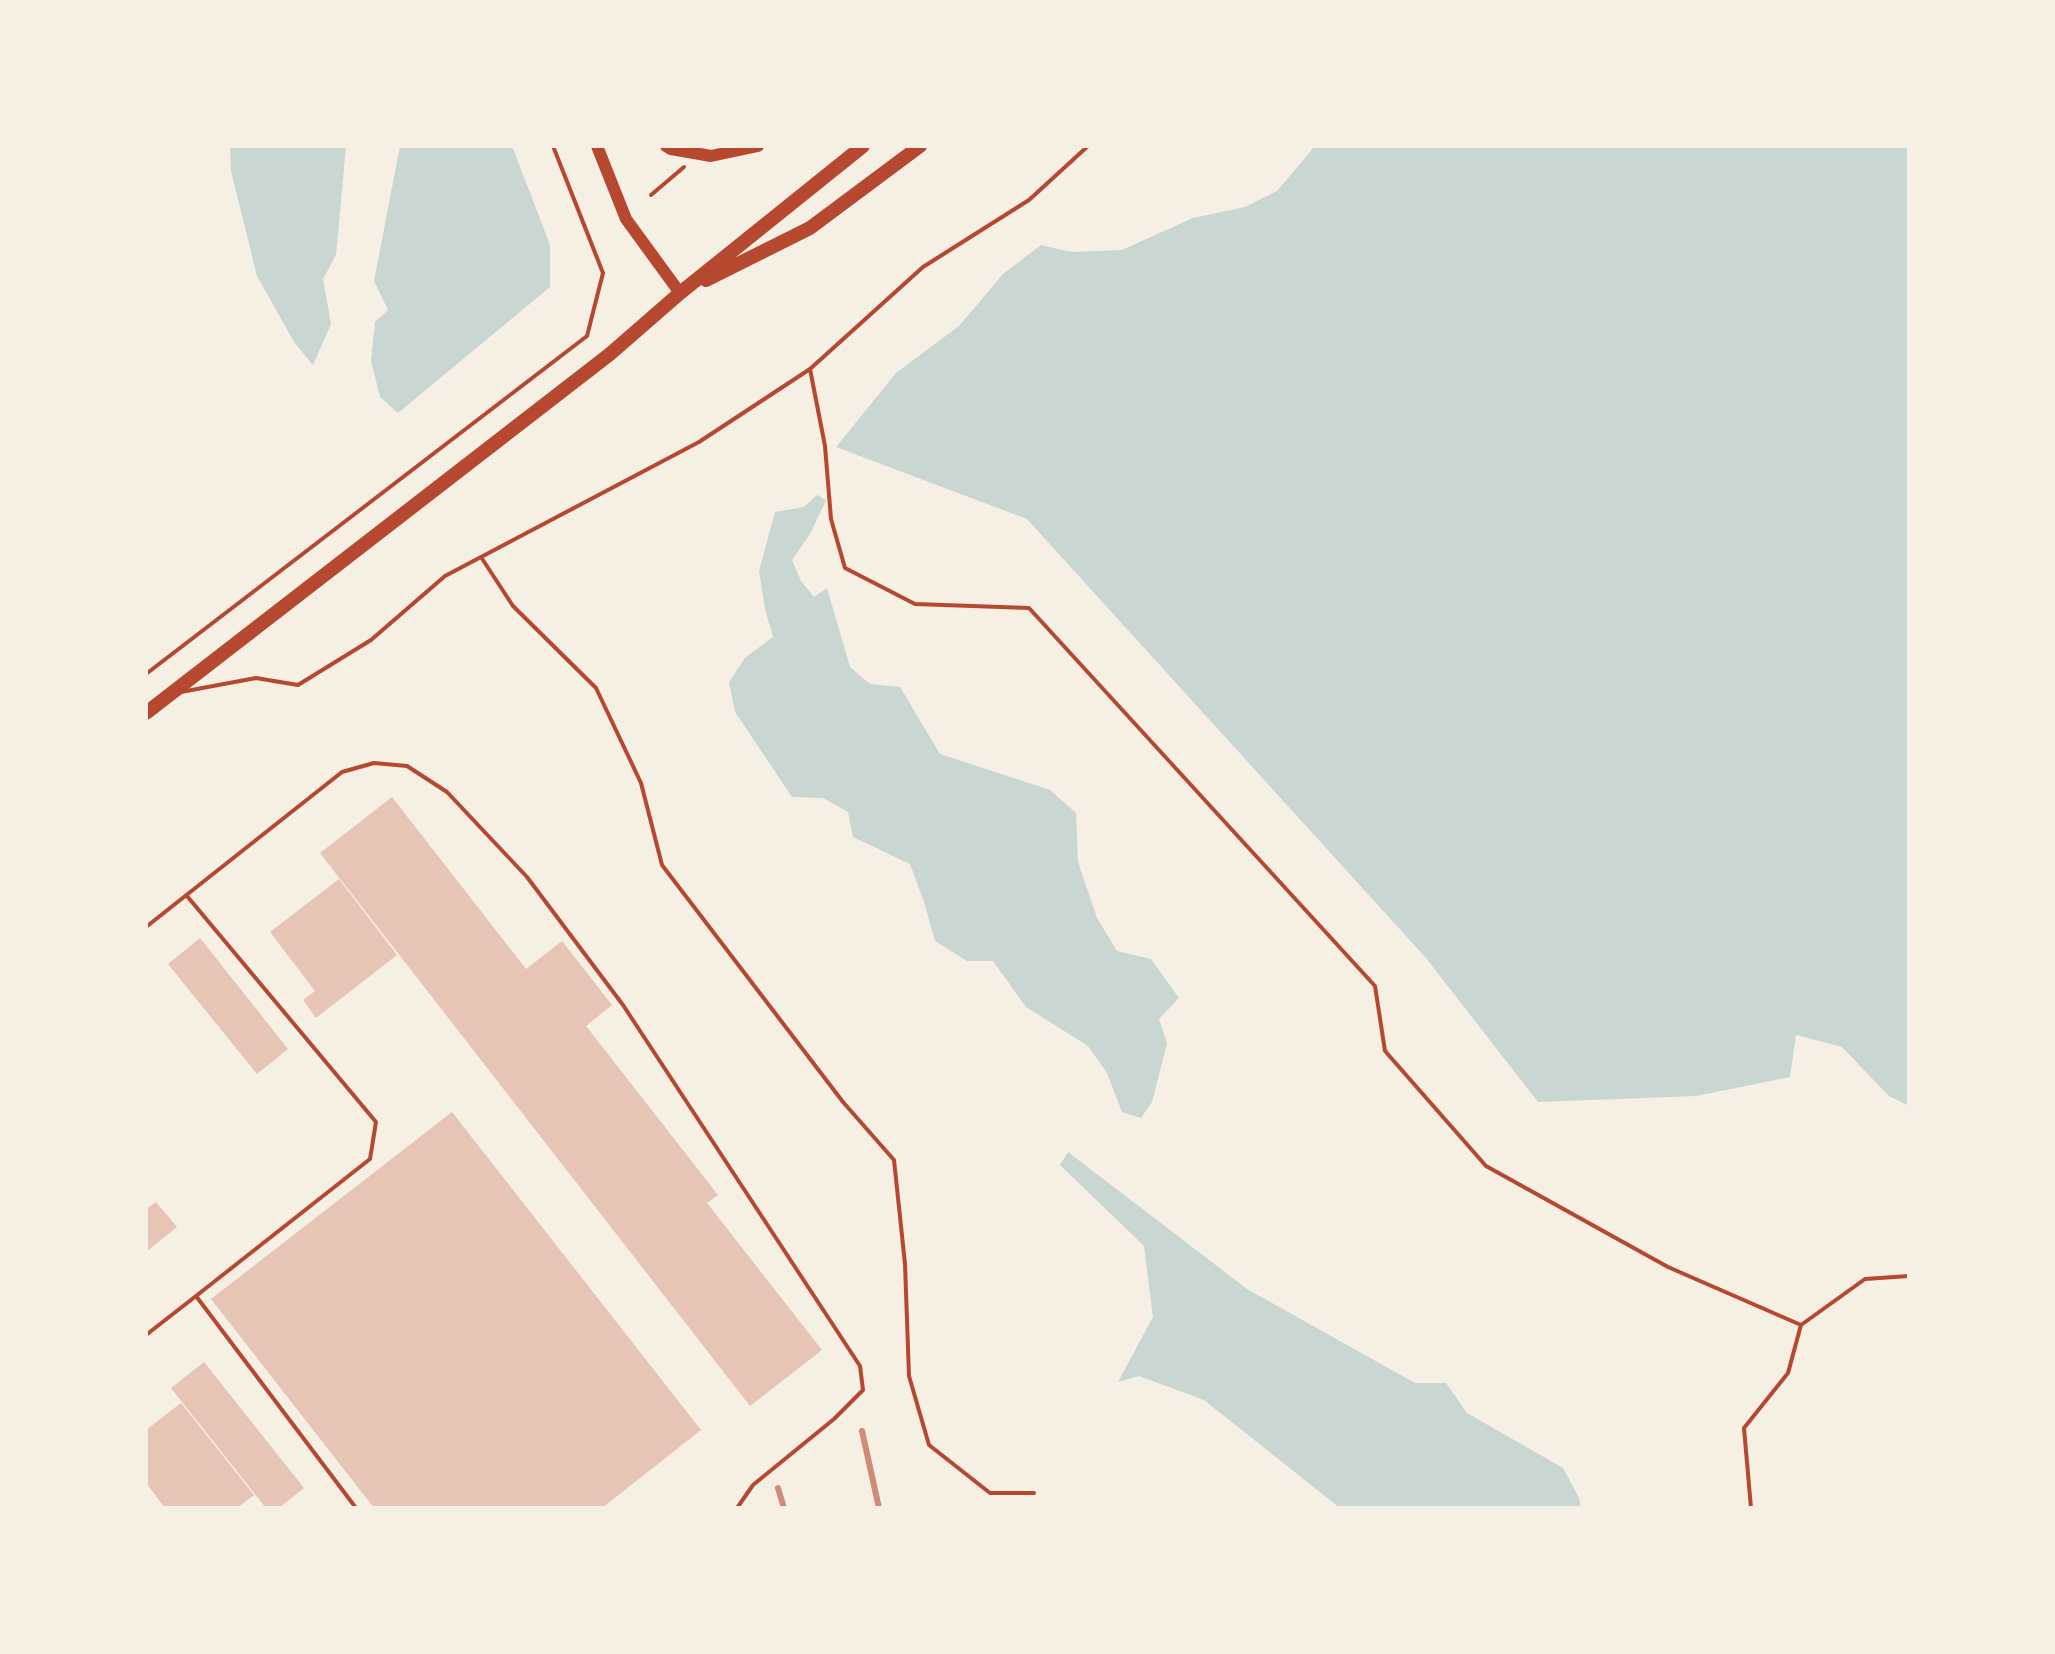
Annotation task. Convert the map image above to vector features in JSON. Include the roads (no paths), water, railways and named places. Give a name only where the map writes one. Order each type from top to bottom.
[{"type":"main road","points":[[597,146],[626,219],[680,293]]},
{"type":"main road","points":[[666,146],[711,156],[758,146]]},
{"type":"main road","points":[[146,713],[610,354],[680,293],[863,146]]},
{"type":"main road","points":[[680,293],[810,228],[920,146]]},
{"type":"lane","points":[[171,694],[256,678],[298,685],[371,640],[445,576],[699,442],[810,369],[923,267],[1029,200],[1088,146]]},
{"type":"lane","points":[[810,369],[825,446],[831,519],[845,568],[915,604],[1029,608],[1375,986],[1385,1051],[1486,1166],[1668,1267],[1801,1325]]},
{"type":"lane","points":[[481,557],[513,606],[596,688],[641,783],[662,865],[843,1102],[894,1160],[905,1264],[909,1376],[929,1445],[990,1493],[1034,1493]]},
{"type":"lane","points":[[146,927],[342,772],[374,763],[407,766],[447,792],[527,877],[623,1005],[860,1366],[863,1390],[834,1419],[753,1485],[737,1508]]},
{"type":"lane","points":[[146,1335],[370,1159],[376,1122],[187,895]]},
{"type":"lane","points":[[1751,1508],[1744,1428],[1788,1373],[1801,1325],[1865,1279],[1909,1276]]},
{"type":"lane","points":[[196,1296],[356,1508]]},
{"type":"railway","points":[[862,1431],[879,1508]]},
{"type":"railway","points":[[778,1488],[784,1508]]}]
